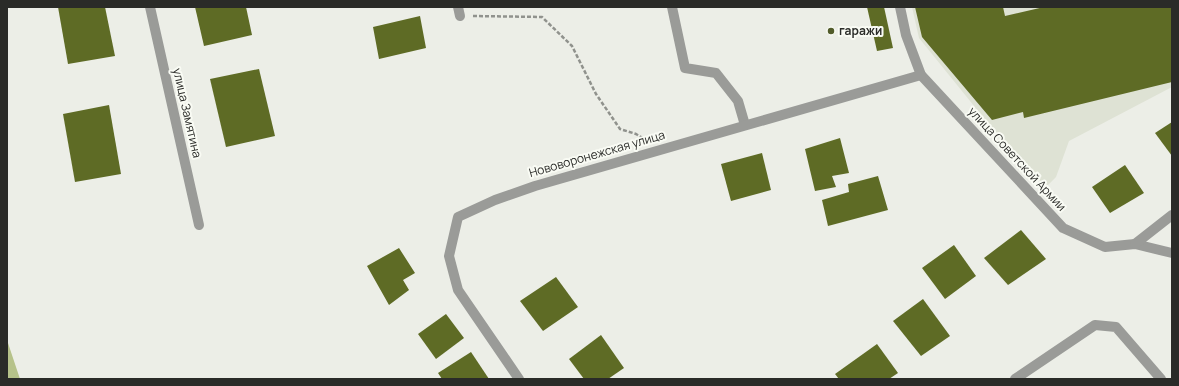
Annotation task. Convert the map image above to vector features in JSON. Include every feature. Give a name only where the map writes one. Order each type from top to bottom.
[{"type":"street","name":"улица Замятина","points":[[150,7],[199,225]]},
{"type":"street","points":[[672,7],[685,68],[716,73],[738,101],[745,125]]},
{"type":"street","name":"улица Советской Армии","points":[[900,7],[906,35],[921,74],[1063,228],[1105,248],[1135,244],[1172,253]]},
{"type":"street","name":"Нововоронежская улица","points":[[519,379],[458,290],[449,256],[458,217],[495,200],[535,186],[921,74]]},
{"type":"street","points":[[1135,244],[1172,215]]},
{"type":"street","points":[[1015,379],[1095,326],[1116,327],[1161,379]]},
{"type":"path","points":[[459,12],[542,17],[572,46],[596,94],[620,129],[636,134],[662,149]]},
{"type":"shaded area","points":[[912,7],[1172,7],[1172,87],[1069,141],[1056,177],[1046,187],[987,122],[919,38]]},
{"type":"green space","points":[[7,340],[20,379],[7,379]]},
{"type":"building","points":[[58,7],[105,7],[115,56],[68,64]]},
{"type":"building","points":[[195,7],[246,7],[252,35],[204,46]]},
{"type":"building","points":[[867,7],[884,7],[893,48],[877,51]]},
{"type":"building","points":[[915,7],[1003,7],[1005,16],[1044,7],[1172,7],[1172,82],[1024,118],[1023,112],[992,120],[922,37]]},
{"type":"building","points":[[420,16],[426,48],[379,59],[373,27]]},
{"type":"building","points":[[259,69],[275,136],[226,147],[210,79]]},
{"type":"building","points":[[109,105],[121,174],[75,182],[63,114]]},
{"type":"building","points":[[1172,122],[1172,156],[1155,133]]},
{"type":"building","points":[[840,138],[849,173],[832,176],[836,187],[815,191],[805,149]]},
{"type":"building","points":[[762,153],[771,190],[731,201],[721,164]]},
{"type":"building","points":[[1125,165],[1144,193],[1110,213],[1092,187]]},
{"type":"building","points":[[878,176],[888,210],[828,226],[822,200],[849,192],[848,184]]},
{"type":"building","points":[[1021,230],[1046,259],[1008,285],[984,258]]},
{"type":"building","points":[[954,245],[976,276],[945,299],[922,268]]},
{"type":"building","points":[[399,248],[415,273],[403,280],[409,290],[389,305],[367,266]]},
{"type":"building","points":[[556,277],[578,307],[543,331],[520,301]]},
{"type":"building","points":[[923,299],[950,336],[921,356],[893,321]]},
{"type":"building","points":[[446,314],[464,338],[436,359],[418,334]]},
{"type":"building","points":[[601,335],[624,368],[608,379],[584,379],[569,359]]},
{"type":"building","points":[[877,344],[898,373],[889,379],[839,379],[835,374]]},
{"type":"building","points":[[471,352],[489,379],[442,379],[438,373]]},
{"type":"place","name":"гаражи","points":[[831,31]]}]
